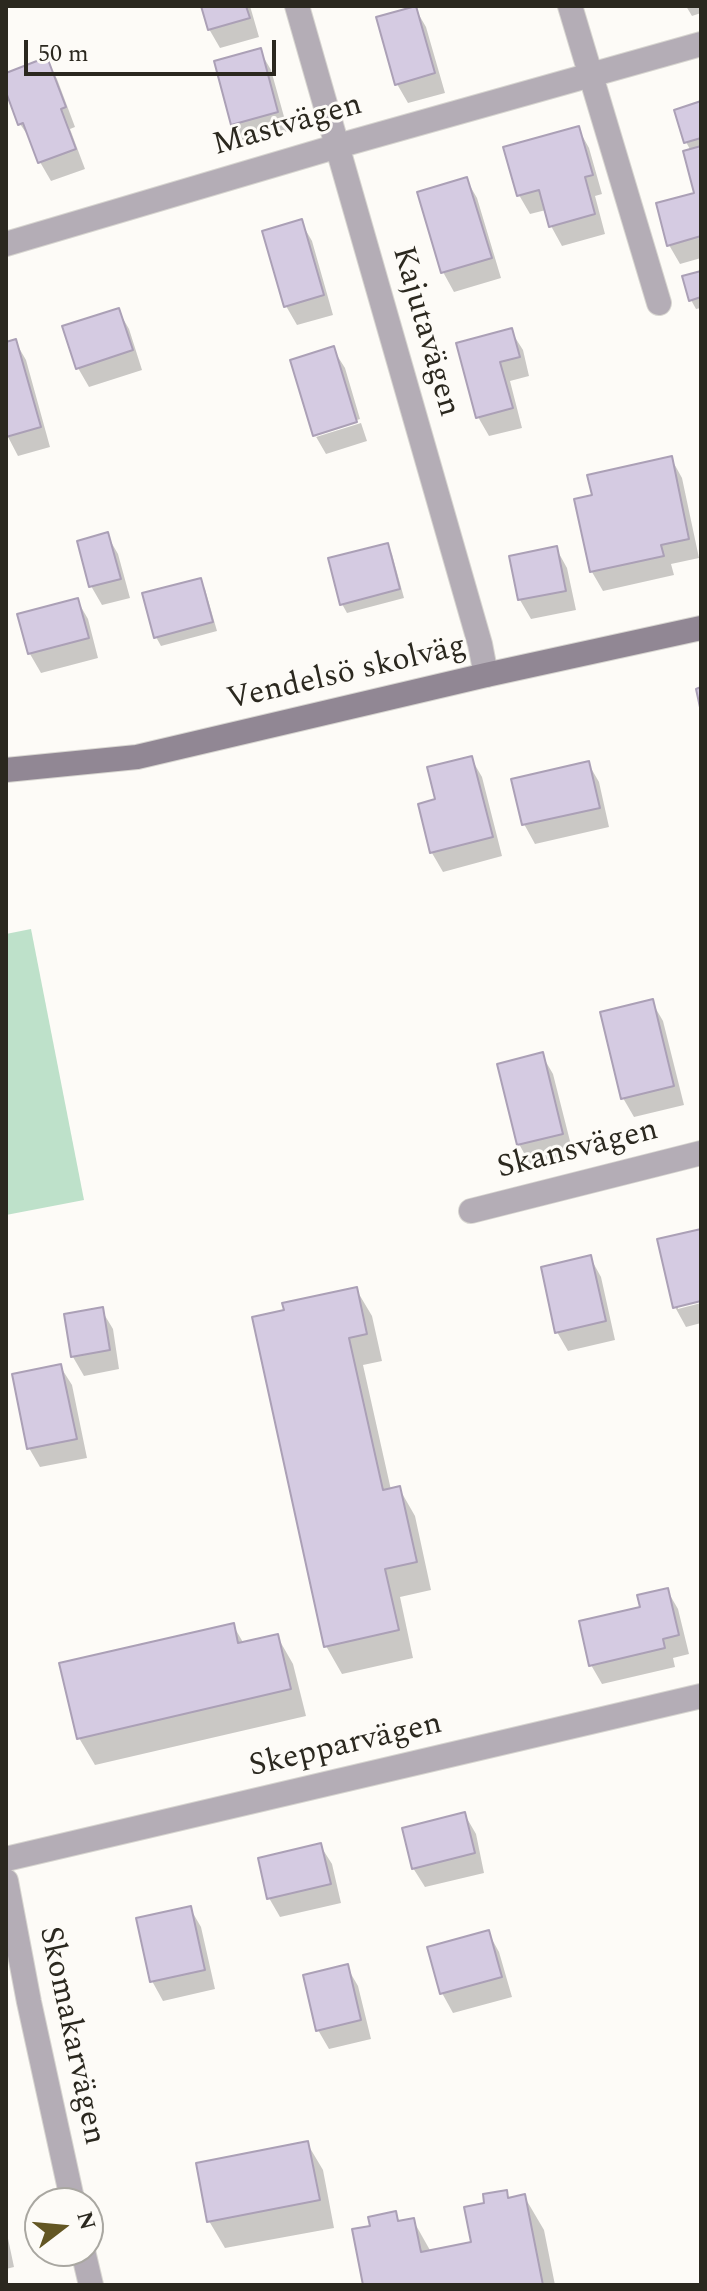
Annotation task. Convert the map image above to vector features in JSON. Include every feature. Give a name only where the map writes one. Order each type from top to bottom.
[{"type":"street","name":"Kajutavägen","points":[[297,6],[480,644],[486,675]]},
{"type":"street","points":[[570,6],[659,303]]},
{"type":"street","name":"Mastvägen","points":[[6,244],[701,44]]},
{"type":"street","name":"Vendelsö skolväg","points":[[6,770],[137,757],[701,628]]},
{"type":"street","name":"Skansvägen","points":[[471,1211],[701,1153]]},
{"type":"street","name":"Skepparvägen","points":[[6,1859],[701,1696]]},
{"type":"street","name":"Skomakarvägen","points":[[6,1881],[69,2187]]},
{"type":"green space","points":[[31,929],[84,1200],[6,1215],[6,934]]},
{"type":"building","points":[[201,6],[246,6],[250,18],[208,30]]},
{"type":"building","points":[[416,6],[435,73],[395,85],[376,17]]},
{"type":"building","points":[[261,48],[278,112],[231,125],[214,61]]},
{"type":"building","points":[[47,57],[66,107],[61,109],[76,149],[38,163],[23,123],[18,125],[6,92],[6,73]]},
{"type":"building","points":[[701,101],[701,138],[684,143],[674,110]]},
{"type":"building","points":[[579,126],[593,175],[585,177],[595,214],[549,227],[539,190],[517,196],[503,147]]},
{"type":"building","points":[[701,146],[701,236],[667,246],[656,203],[694,193],[683,151]]},
{"type":"building","points":[[467,177],[492,258],[441,273],[417,192]]},
{"type":"building","points":[[302,219],[324,295],[284,307],[262,231]]},
{"type":"building","points":[[701,271],[701,297],[689,301],[682,276]]},
{"type":"building","points":[[119,308],[133,350],[76,369],[62,326]]},
{"type":"building","points":[[512,328],[520,357],[500,362],[513,408],[476,418],[456,343]]},
{"type":"building","points":[[16,339],[41,427],[6,437],[6,342]]},
{"type":"building","points":[[334,346],[357,422],[313,436],[290,360]]},
{"type":"building","points":[[672,456],[689,539],[661,545],[664,556],[590,572],[574,499],[592,495],[587,475]]},
{"type":"building","points":[[108,532],[121,579],[89,587],[77,541]]},
{"type":"building","points":[[388,543],[400,589],[340,605],[328,558]]},
{"type":"building","points":[[557,546],[566,591],[518,600],[509,556]]},
{"type":"building","points":[[201,578],[213,622],[154,638],[142,593]]},
{"type":"building","points":[[78,598],[89,638],[28,654],[17,614]]},
{"type":"building","points":[[701,687],[701,712],[696,689]]},
{"type":"building","points":[[472,756],[493,837],[430,853],[418,804],[435,799],[427,767]]},
{"type":"building","points":[[589,761],[600,808],[522,825],[511,779]]},
{"type":"building","points":[[653,999],[674,1086],[621,1099],[600,1012]]},
{"type":"building","points":[[543,1052],[563,1134],[517,1145],[497,1064]]},
{"type":"building","points":[[701,1229],[701,1301],[673,1308],[657,1239]]},
{"type":"building","points":[[591,1255],[606,1321],[555,1333],[541,1267]]},
{"type":"building","points":[[357,1287],[367,1334],[349,1338],[383,1490],[400,1486],[417,1562],[385,1569],[399,1630],[324,1647],[252,1317],[284,1310],[282,1303]]},
{"type":"building","points":[[103,1307],[110,1350],[71,1357],[64,1314]]},
{"type":"building","points":[[61,1364],[77,1439],[27,1449],[12,1374]]},
{"type":"building","points":[[668,1588],[679,1635],[663,1639],[665,1648],[589,1666],[579,1621],[640,1607],[637,1595]]},
{"type":"building","points":[[234,1623],[238,1643],[278,1634],[291,1689],[77,1739],[59,1663]]},
{"type":"building","points":[[465,1812],[475,1853],[412,1869],[402,1828]]},
{"type":"building","points":[[321,1843],[331,1884],[267,1899],[258,1858]]},
{"type":"building","points":[[191,1906],[205,1970],[150,1982],[136,1918]]},
{"type":"building","points":[[489,1930],[502,1977],[440,1994],[427,1947]]},
{"type":"building","points":[[348,1964],[361,2020],[316,2031],[303,1975]]},
{"type":"building","points":[[308,2141],[320,2200],[207,2222],[196,2163]]},
{"type":"building","points":[[507,2190],[508,2198],[525,2194],[543,2285],[363,2285],[352,2229],[370,2226],[368,2217],[396,2211],[398,2221],[414,2218],[421,2252],[471,2242],[464,2207],[484,2203],[483,2194]]}]
